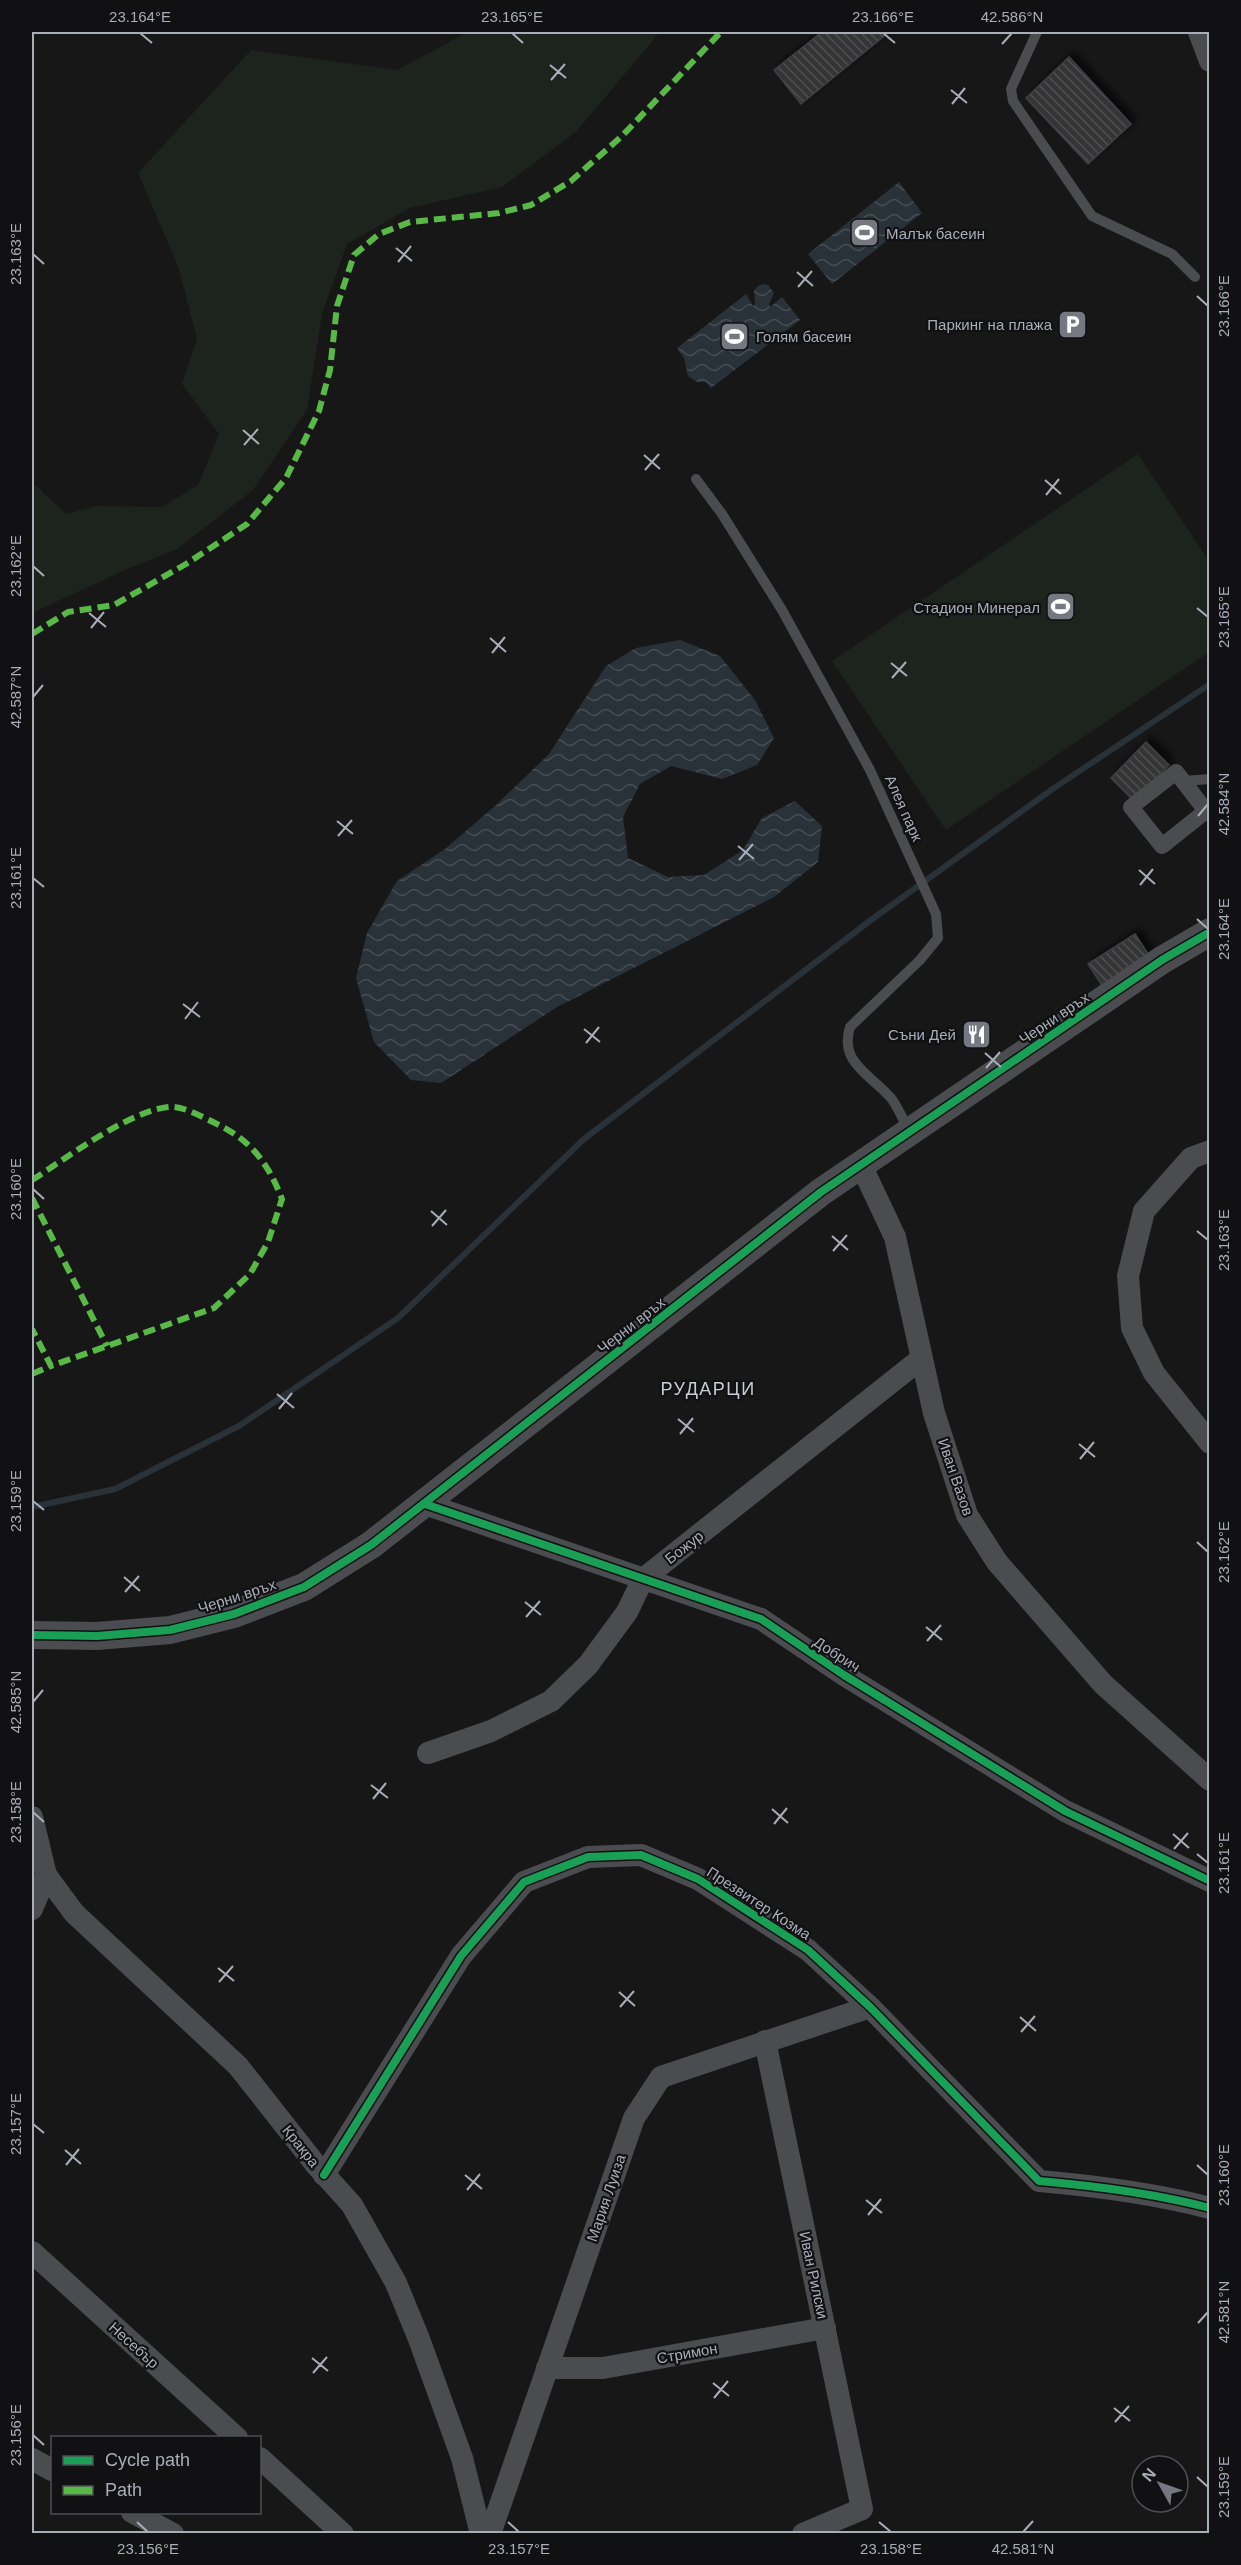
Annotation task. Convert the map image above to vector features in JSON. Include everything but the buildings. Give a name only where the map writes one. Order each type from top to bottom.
[{"type":"street","points":[[1199,32],[1209,60]]},
{"type":"street","points":[[1176,772],[1183,781],[1206,812],[1162,846],[1131,807],[1176,772]]},
{"type":"street","name":"Черни връх","points":[[32,1635],[97,1636],[170,1630],[234,1614],[304,1587],[371,1545],[425,1504],[811,1200],[1162,960],[1209,932]]},
{"type":"street","points":[[1209,1151],[1191,1158],[1144,1210],[1128,1275],[1132,1328],[1154,1373],[1209,1443]]},
{"type":"street","name":"Иван Вазов","points":[[861,1165],[895,1238],[934,1413],[967,1515],[997,1562],[1103,1684],[1209,1780]]},
{"type":"street","name":"Божур","points":[[428,1753],[491,1731],[551,1701],[588,1665],[627,1612],[643,1579],[922,1358]]},
{"type":"street","name":"Добрич","points":[[425,1504],[761,1619],[844,1676],[1065,1811],[1209,1881]]},
{"type":"street","name":"Кракра","points":[[32,1817],[39,1878],[238,2066],[324,2175],[352,2205],[396,2283],[462,2458],[481,2534]]},
{"type":"street","name":"Презвитер Козма","points":[[324,2175],[461,1956],[524,1882],[588,1857],[641,1855],[698,1879],[808,1950],[870,2007],[1039,2181],[1157,2195],[1209,2208]]},
{"type":"street","points":[[32,1909],[39,1878]]},
{"type":"street","name":"Мария Луиза","points":[[490,2534],[634,2118],[661,2078],[870,2007]]},
{"type":"street","name":"Иван Рилски","points":[[765,2041],[862,2509],[803,2534]]},
{"type":"street","name":"Несебър","points":[[32,2252],[235,2436]]},
{"type":"street","name":"Стримон","points":[[547,2368],[603,2368],[825,2328]]},
{"type":"street","points":[[32,2459],[51,2469]]},
{"type":"street","points":[[261,2459],[343,2534]]},
{"type":"street","points":[[136,2514],[173,2534]]},
{"type":"lane","points":[[1037,32],[1011,89],[1013,101],[1092,216],[1172,254],[1195,277]]},
{"type":"lane","name":"Алея парк","points":[[696,479],[723,514],[782,610],[870,770],[936,914],[938,938],[920,960],[850,1027],[846,1040],[851,1060],[892,1099],[910,1132]]},
{"type":"lane","points":[[1183,781],[1209,779]]},
{"type":"shaded area","points":[[468,32],[660,32],[576,132],[502,187],[410,208],[347,244],[322,314],[307,410],[253,490],[177,549],[127,569],[32,613],[32,482],[66,514],[96,506],[162,507],[198,485],[219,434],[182,384],[197,339],[179,269],[138,173],[251,50],[397,70]]},
{"type":"shaded area","name":"Стадион Минерал","points":[[1138,454],[1209,561],[1209,652],[946,830],[832,661]]},
{"type":"water","name":"Малък басеин","points":[[899,182],[922,213],[832,284],[808,254]]},
{"type":"water","name":"Голям басеин","points":[[768,285],[774,293],[770,307],[782,297],[800,320],[711,388],[706,382],[697,382],[688,376],[684,358],[677,348],[746,294],[753,306],[755,304],[754,291],[758,286]]},
{"type":"water","points":[[680,640],[720,656],[755,700],[774,738],[757,765],[722,779],[671,766],[640,784],[623,817],[628,858],[668,877],[704,875],[743,850],[762,818],[795,801],[822,826],[818,862],[774,897],[557,1007],[441,1083],[411,1080],[374,1042],[356,978],[367,933],[397,881],[445,849],[496,805],[549,754],[606,666],[636,648]]},
{"type":"waterway","points":[[32,1507],[115,1489],[239,1426],[398,1318],[584,1139],[871,920],[1054,788],[1210,684]]},
{"type":"marked path","points":[[32,634],[68,612],[114,605],[186,564],[247,524],[286,478],[319,411],[330,370],[337,306],[354,255],[379,234],[410,222],[499,213],[531,205],[571,181],[622,136],[721,32]]},
{"type":"marked path","points":[[32,1180],[116,1126],[152,1111],[174,1107],[192,1112],[239,1137],[257,1154],[271,1174],[282,1199],[268,1242],[250,1274],[214,1308],[51,1366],[32,1329]]},
{"type":"marked path","points":[[32,1198],[107,1346]]},
{"type":"marked path","points":[[32,1374],[51,1366]]},
{"type":"cycle path","points":[[32,1635],[97,1636],[170,1630],[234,1614],[304,1587],[371,1545],[821,1192],[1162,960],[1210,932]]},
{"type":"cycle path","points":[[425,1504],[761,1619],[844,1675],[1065,1811],[1210,1881]]},
{"type":"cycle path","points":[[324,2175],[461,1956],[524,1882],[588,1857],[641,1855],[698,1879],[808,1950],[870,2007],[1039,2181],[1125,2191],[1210,2208]]},
{"type":"place","name":"Малък басеин","points":[[865,233]]},
{"type":"place","name":"Паркинг на плажа","points":[[1073,324]]},
{"type":"place","name":"Голям басеин","points":[[735,336]]},
{"type":"place","name":"Стадион Минерал","points":[[1061,607]]},
{"type":"place","name":"Съни Дей","points":[[977,1034]]},
{"type":"district","name":"РУДАРЦИ","points":[[708,1389]]}]
